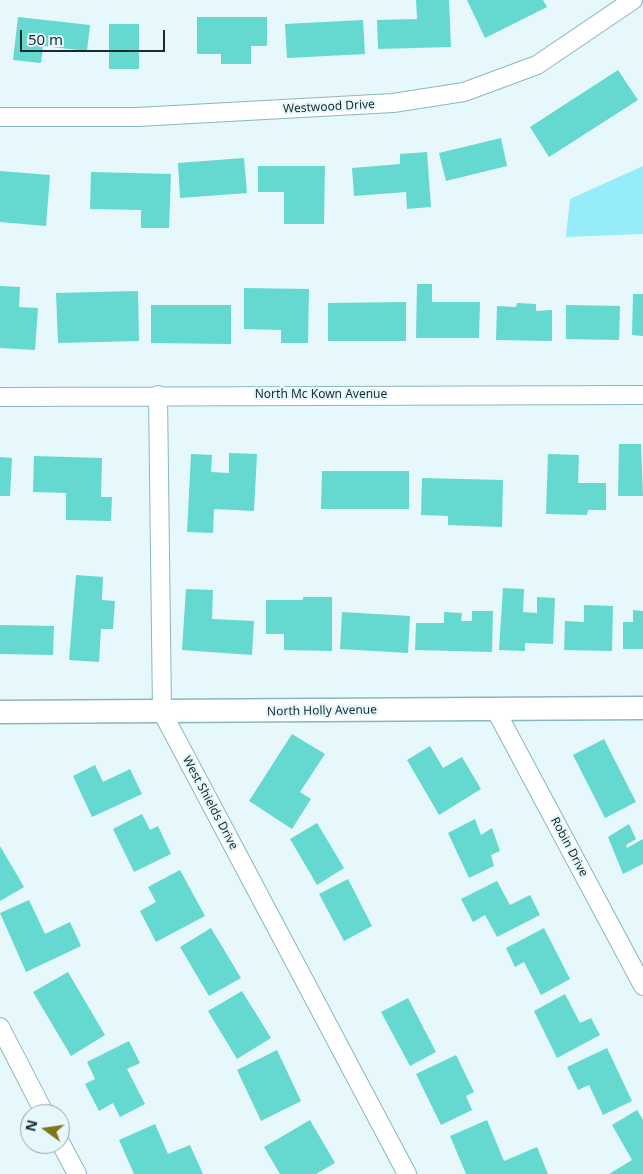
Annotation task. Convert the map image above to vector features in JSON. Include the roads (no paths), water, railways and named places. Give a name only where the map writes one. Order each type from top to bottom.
[{"type":"street","name":"Westwood Drive","points":[[0,117],[146,117],[392,103],[464,92],[537,65],[633,0]]},
{"type":"street","name":"North Mc Kown Avenue","points":[[0,397],[158,395],[643,395]]},
{"type":"street","name":"West Shields Drive","points":[[158,395],[162,712],[407,1174]]},
{"type":"street","name":"North Holly Avenue","points":[[0,712],[643,708]]},
{"type":"street","name":"Robin Drive","points":[[495,709],[643,986]]},
{"type":"street","points":[[0,1027],[40,1104]]},
{"type":"street","points":[[66,1154],[76,1174]]}]
